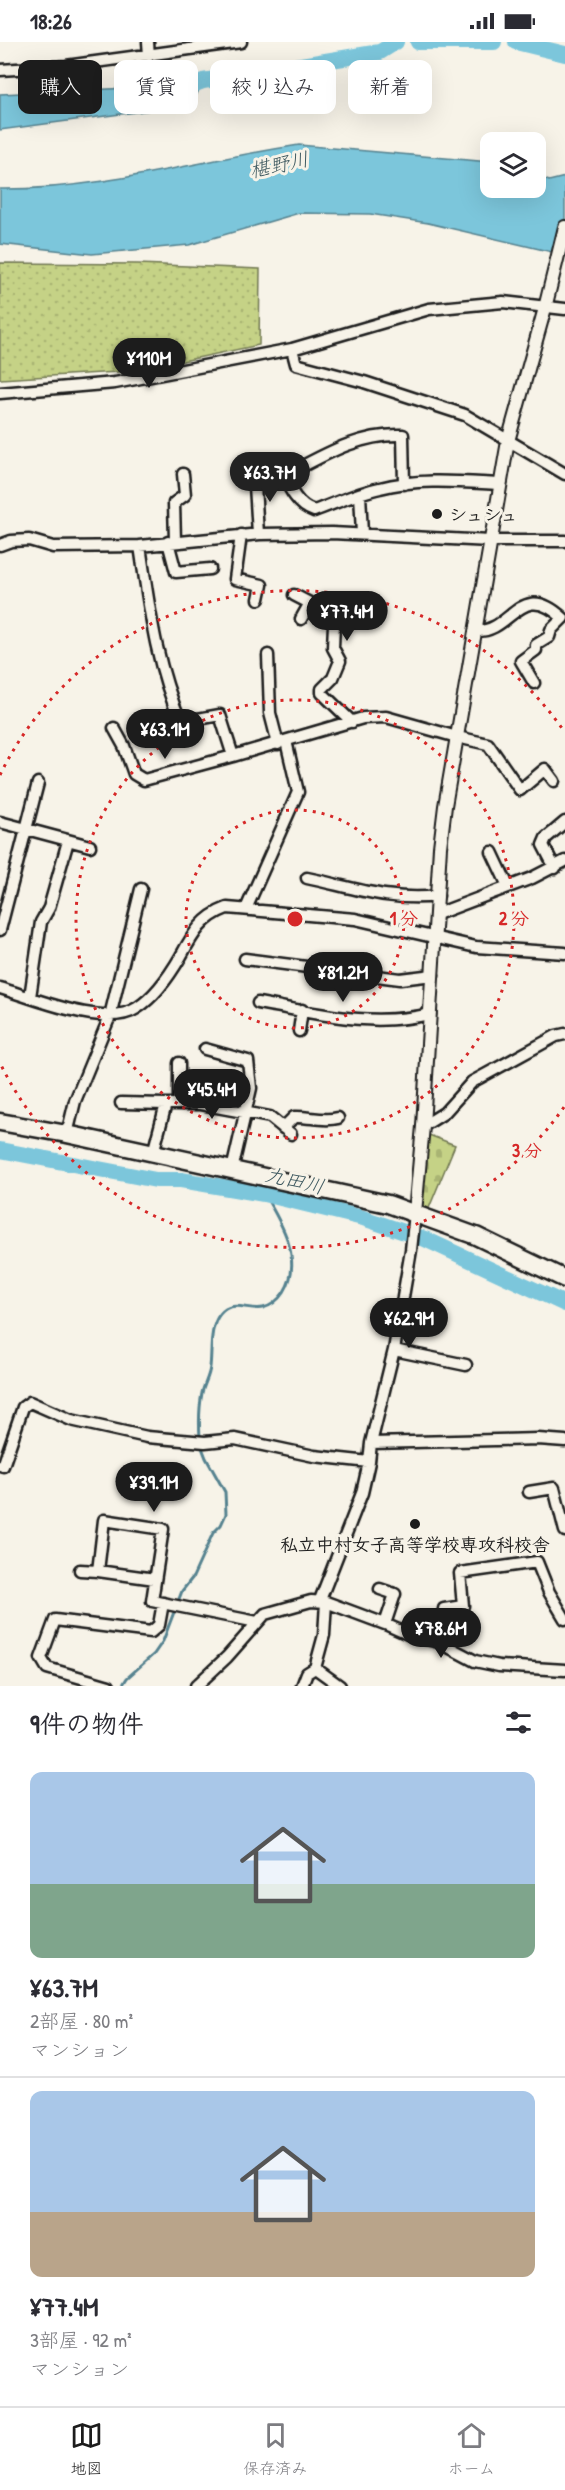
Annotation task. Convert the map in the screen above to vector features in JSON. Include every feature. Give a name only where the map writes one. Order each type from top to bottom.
[{"type":"main road","points":[[0,1122],[321,1188],[415,1219],[476,1236],[565,1279]]},
{"type":"street","points":[[148,42],[149,56]]},
{"type":"street","points":[[0,70],[66,66],[241,42]]},
{"type":"street","points":[[302,1686],[307,1673],[315,1668],[324,1635],[323,1601],[362,1493],[371,1443],[394,1350],[415,1219],[436,939],[441,837],[508,441],[565,227]]},
{"type":"street","points":[[0,393],[115,382],[292,349],[429,309],[503,302],[546,304],[565,309]]},
{"type":"street","points":[[292,349],[296,364],[364,382],[465,415],[565,474]]},
{"type":"street","points":[[404,484],[403,435],[391,434],[352,442],[284,476],[291,492],[306,508],[314,511],[360,494],[404,484],[445,482],[500,484]]},
{"type":"street","points":[[258,534],[254,469],[266,462]]},
{"type":"street","points":[[183,474],[185,495],[174,504],[172,541],[177,576],[210,569]]},
{"type":"street","points":[[360,494],[362,534]]},
{"type":"street","points":[[0,545],[29,540],[53,547],[140,546],[258,534],[362,534],[490,541],[565,541]]},
{"type":"street","points":[[241,536],[234,582],[262,585],[259,599]]},
{"type":"street","points":[[140,546],[159,662],[169,695],[181,722],[220,715],[233,756]]},
{"type":"street","points":[[294,595],[329,613],[333,618],[333,648],[340,661],[333,678],[322,689],[322,693],[352,722]]},
{"type":"street","points":[[301,620],[310,603]]},
{"type":"street","points":[[476,631],[485,631],[495,627],[513,611],[534,604],[542,603],[564,617],[550,630],[549,637],[536,645],[536,650],[517,664],[534,683]]},
{"type":"street","points":[[246,909],[298,792],[270,713],[268,655]]},
{"type":"street","points":[[114,728],[124,746],[134,774],[144,780],[375,716],[488,744],[520,790],[542,766],[554,781]]},
{"type":"street","points":[[0,930],[38,783]]},
{"type":"street","points":[[0,822],[90,846]]},
{"type":"street","points":[[555,868],[543,845],[546,838],[565,822]]},
{"type":"street","points":[[30,997],[41,922],[49,908],[68,841]]},
{"type":"street","points":[[492,852],[508,886]]},
{"type":"street","points":[[437,914],[555,868],[565,861]]},
{"type":"street","points":[[307,878],[380,894],[420,898],[438,896]]},
{"type":"street","points":[[67,1134],[75,1101],[110,1016],[141,889]]},
{"type":"street","points":[[0,988],[87,1013],[110,1016],[136,1009],[157,990],[176,965],[191,936],[213,913],[227,908],[354,920],[486,948],[565,954]]},
{"type":"street","points":[[245,959],[400,979],[433,975]]},
{"type":"street","points":[[258,1003],[378,1022],[410,1019],[430,1014]]},
{"type":"street","points":[[299,1031],[302,1010]]},
{"type":"street","points":[[423,1126],[444,1113],[472,1082],[556,1036],[564,1036]]},
{"type":"street","points":[[205,1048],[248,1061],[251,1088],[232,1170]]},
{"type":"street","points":[[179,1102],[180,1063]]},
{"type":"street","points":[[121,1103],[179,1102],[219,1106],[246,1114],[270,1117],[287,1131],[294,1117],[309,1116],[326,1121],[338,1118]]},
{"type":"street","points":[[153,1153],[166,1104]]},
{"type":"street","points":[[394,1350],[466,1365]]},
{"type":"street","points":[[0,1465],[3,1466],[23,1407],[30,1402],[71,1420],[147,1437],[205,1442],[235,1439],[314,1456],[369,1462]]},
{"type":"street","points":[[371,1443],[538,1439],[565,1441]]},
{"type":"street","points":[[529,1492],[554,1488],[565,1531]]},
{"type":"street","points":[[98,1570],[104,1520],[164,1529],[152,1601],[256,1622]]},
{"type":"street","points":[[439,1642],[444,1609],[464,1606],[460,1573],[537,1562],[549,1592],[565,1619]]},
{"type":"street","points":[[80,1569],[155,1579]]},
{"type":"street","points":[[380,1589],[395,1594],[386,1623]]},
{"type":"street","points":[[196,1686],[227,1657],[265,1614],[294,1604],[323,1601],[386,1623],[412,1636],[439,1642],[475,1661],[499,1666],[565,1670]]},
{"type":"street","points":[[110,1686],[47,1668],[41,1658],[55,1620],[152,1632],[159,1625],[163,1603]]},
{"type":"street","points":[[315,1668],[340,1686]]},
{"type":"green space","points":[[0,263],[138,264],[260,269],[259,345],[135,371],[0,379]]},
{"type":"green space","points":[[429,1135],[455,1145],[429,1208],[418,1205]]},
{"type":"water","points":[[198,80],[203,81],[198,92]]},
{"type":"water","points":[[102,89],[114,89],[114,114],[121,114],[0,130],[0,94],[18,93],[18,114],[102,114]]},
{"type":"water","name":"椹野川","points":[[299,145],[480,161],[480,198],[546,198],[546,180],[565,177],[565,255],[428,223],[370,214],[299,213],[189,245],[92,254],[0,244],[0,189],[75,185]]},
{"type":"waterway","points":[[198,83],[380,52],[396,42]]},
{"type":"waterway","points":[[418,42],[494,42]]},
{"type":"waterway","points":[[516,42],[565,54]]},
{"type":"waterway","name":"九田川","points":[[0,1150],[156,1180],[181,1180],[264,1194],[363,1218],[425,1239],[565,1304]]},
{"type":"waterway","points":[[200,1438],[201,1399],[209,1371],[216,1319],[230,1307],[257,1309],[269,1306],[282,1295],[290,1280],[292,1267],[288,1242],[264,1194]]},
{"type":"waterway","points":[[122,1686],[127,1678],[154,1654],[163,1641],[182,1591],[193,1577],[213,1533],[221,1525],[226,1514],[225,1492],[201,1445]]},
{"type":"place","name":"シュシュ","points":[[437,514]]},
{"type":"place","name":"私立中村女子高等学校専攻科校舎","points":[[415,1524]]}]
